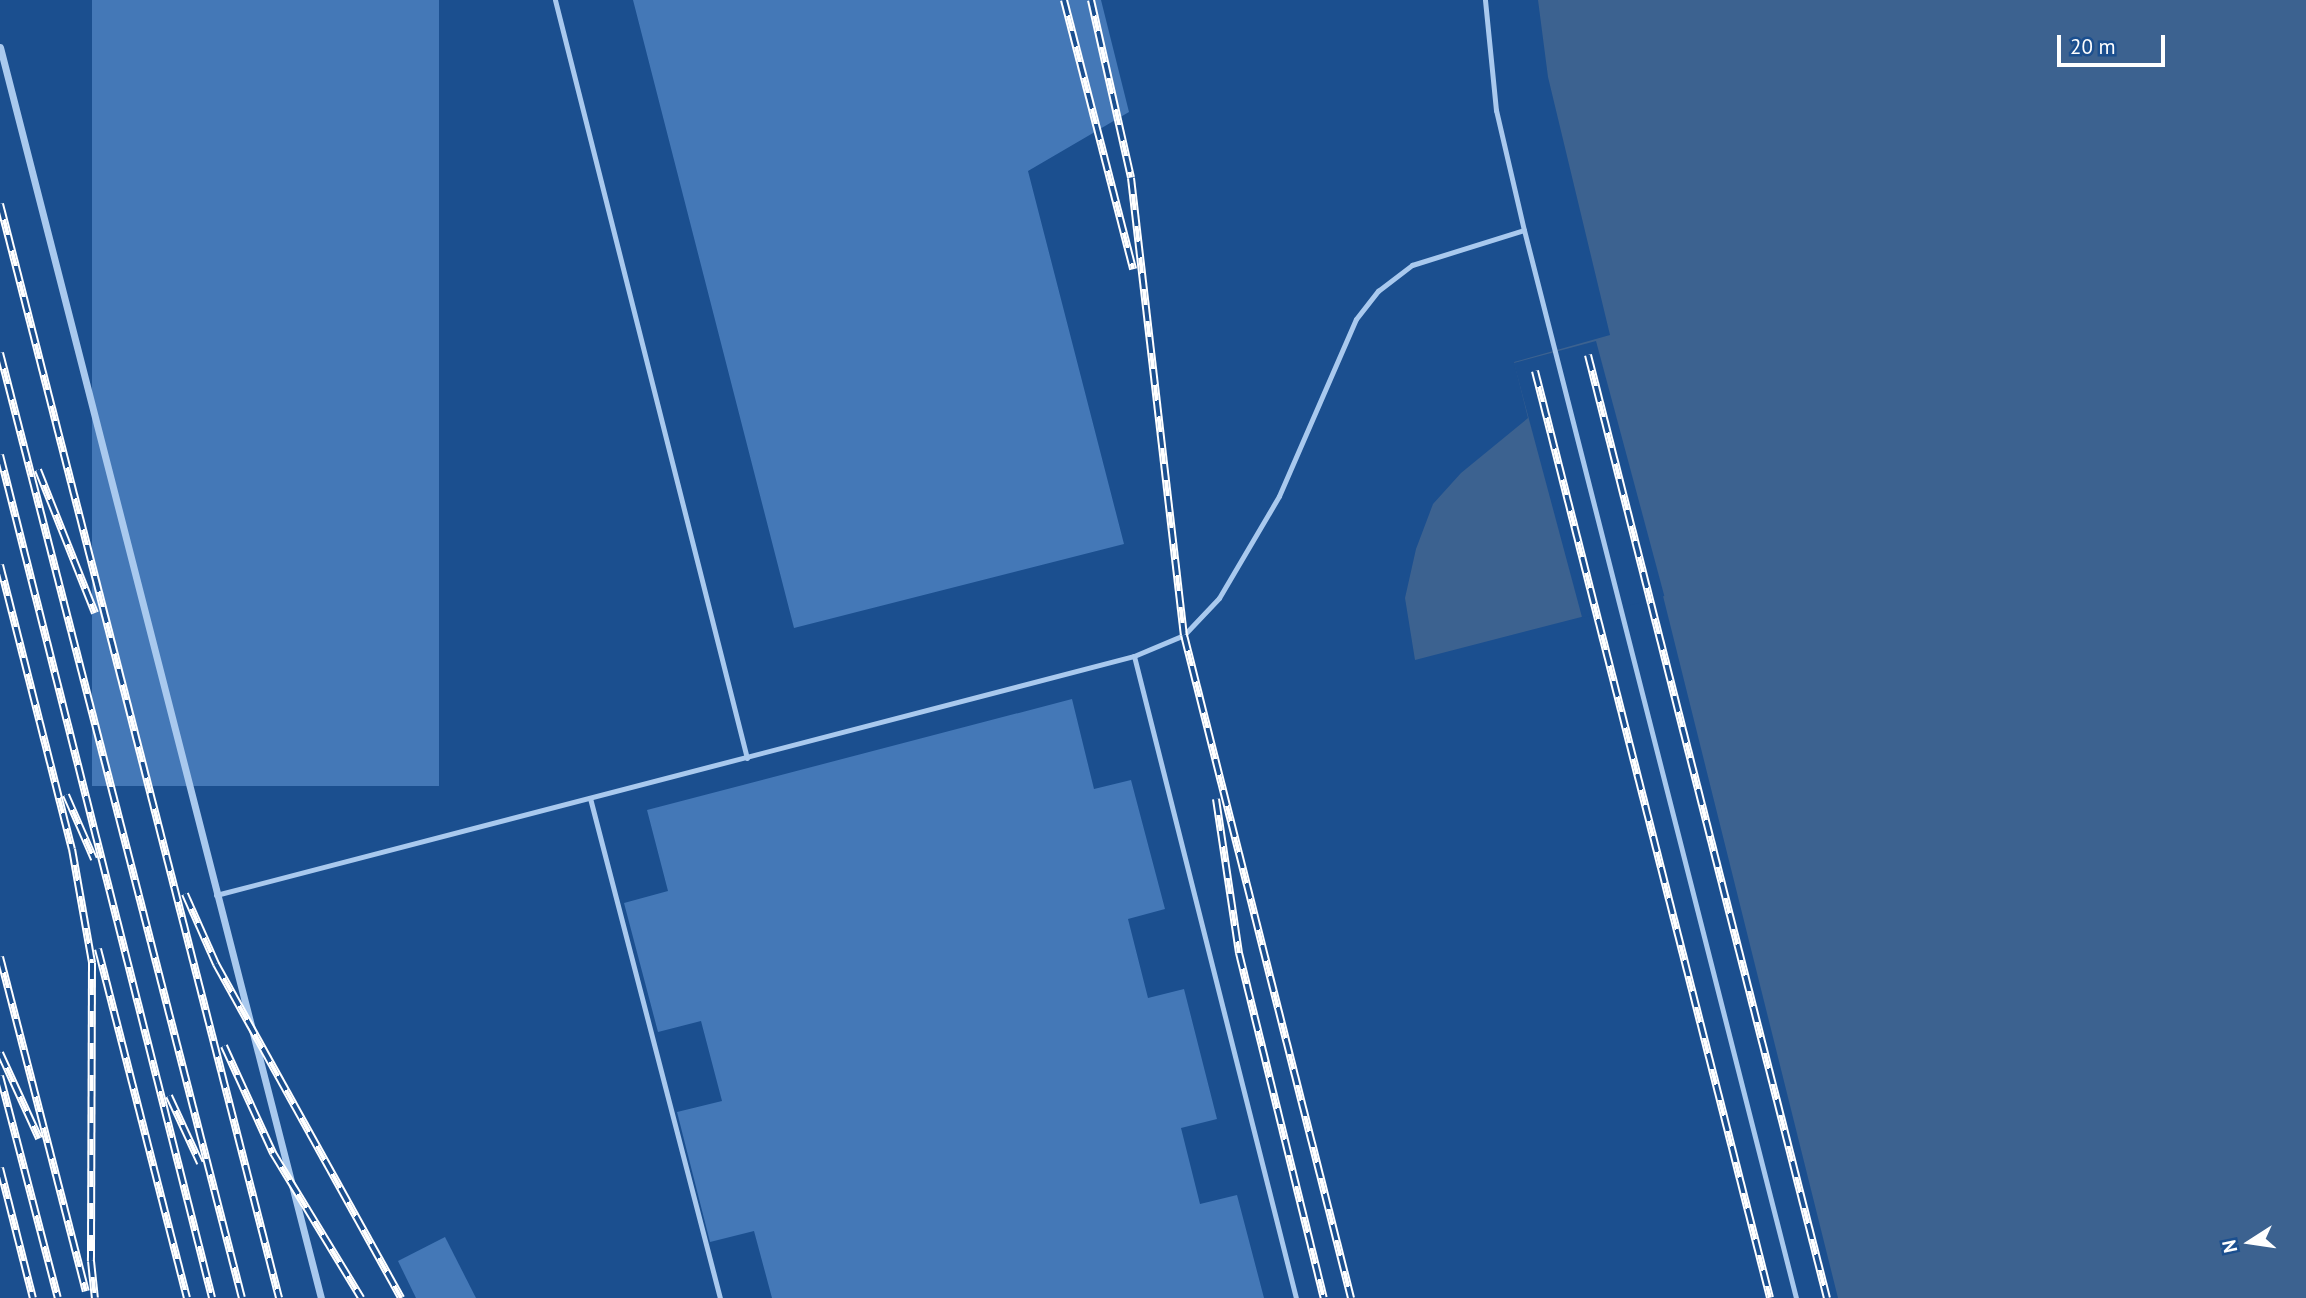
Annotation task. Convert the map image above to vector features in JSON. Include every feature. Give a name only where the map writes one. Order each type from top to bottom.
[{"type":"street","points":[[0,47],[321,1298]]},
{"type":"lane","points":[[555,0],[747,758]]},
{"type":"lane","points":[[1485,0],[1496,110],[1524,230],[1797,1298]]},
{"type":"lane","points":[[216,895],[1134,656],[1184,635],[1219,597],[1279,496],[1356,319],[1378,291],[1412,264],[1524,230]]},
{"type":"lane","points":[[1134,656],[1296,1298]]},
{"type":"lane","points":[[590,798],[720,1298]]},
{"type":"water","points":[[1538,0],[2306,0],[2306,1298],[1838,1298],[1663,596],[1415,660],[1405,598],[1416,549],[1433,504],[1461,473],[1528,418],[1514,362],[1610,335],[1548,77]]},
{"type":"pier","points":[[1596,341],[1664,596],[1582,618],[1514,363]]},
{"type":"building","points":[[92,0],[439,0],[439,786],[92,786]]},
{"type":"building","points":[[633,0],[1101,0],[1129,112],[1028,171],[1124,544],[794,628]]},
{"type":"building","points":[[1072,699],[1094,789],[1131,780],[1165,909],[1128,919],[1148,998],[1184,989],[1217,1119],[1181,1128],[1200,1204],[1237,1195],[1264,1298],[772,1298],[754,1231],[710,1242],[677,1112],[722,1101],[701,1021],[658,1032],[624,903],[668,891],[647,810]]},
{"type":"building","points":[[445,1237],[476,1298],[416,1298],[398,1261]]},
{"type":"railway","points":[[1064,0],[1133,269]]},
{"type":"railway","points":[[1091,0],[1131,178],[1184,635],[1351,1298]]},
{"type":"railway","points":[[0,204],[279,1298]]},
{"type":"railway","points":[[0,353],[242,1298]]},
{"type":"railway","points":[[1588,355],[1827,1298]]},
{"type":"railway","points":[[1535,371],[1770,1298]]},
{"type":"railway","points":[[0,455],[212,1298]]},
{"type":"railway","points":[[38,470],[95,613]]},
{"type":"railway","points":[[0,565],[72,849],[92,963],[91,1261],[95,1298]]},
{"type":"railway","points":[[66,795],[94,859]]},
{"type":"railway","points":[[1216,799],[1239,953],[1324,1298]]},
{"type":"railway","points":[[185,894],[216,964],[401,1298]]},
{"type":"railway","points":[[98,949],[187,1298]]},
{"type":"railway","points":[[0,957],[86,1291]]},
{"type":"railway","points":[[224,1046],[273,1153],[361,1298]]},
{"type":"railway","points":[[0,1053],[39,1138]]},
{"type":"railway","points":[[0,1076],[58,1298]]},
{"type":"railway","points":[[169,1096],[200,1163]]},
{"type":"railway","points":[[0,1168],[33,1298]]}]
